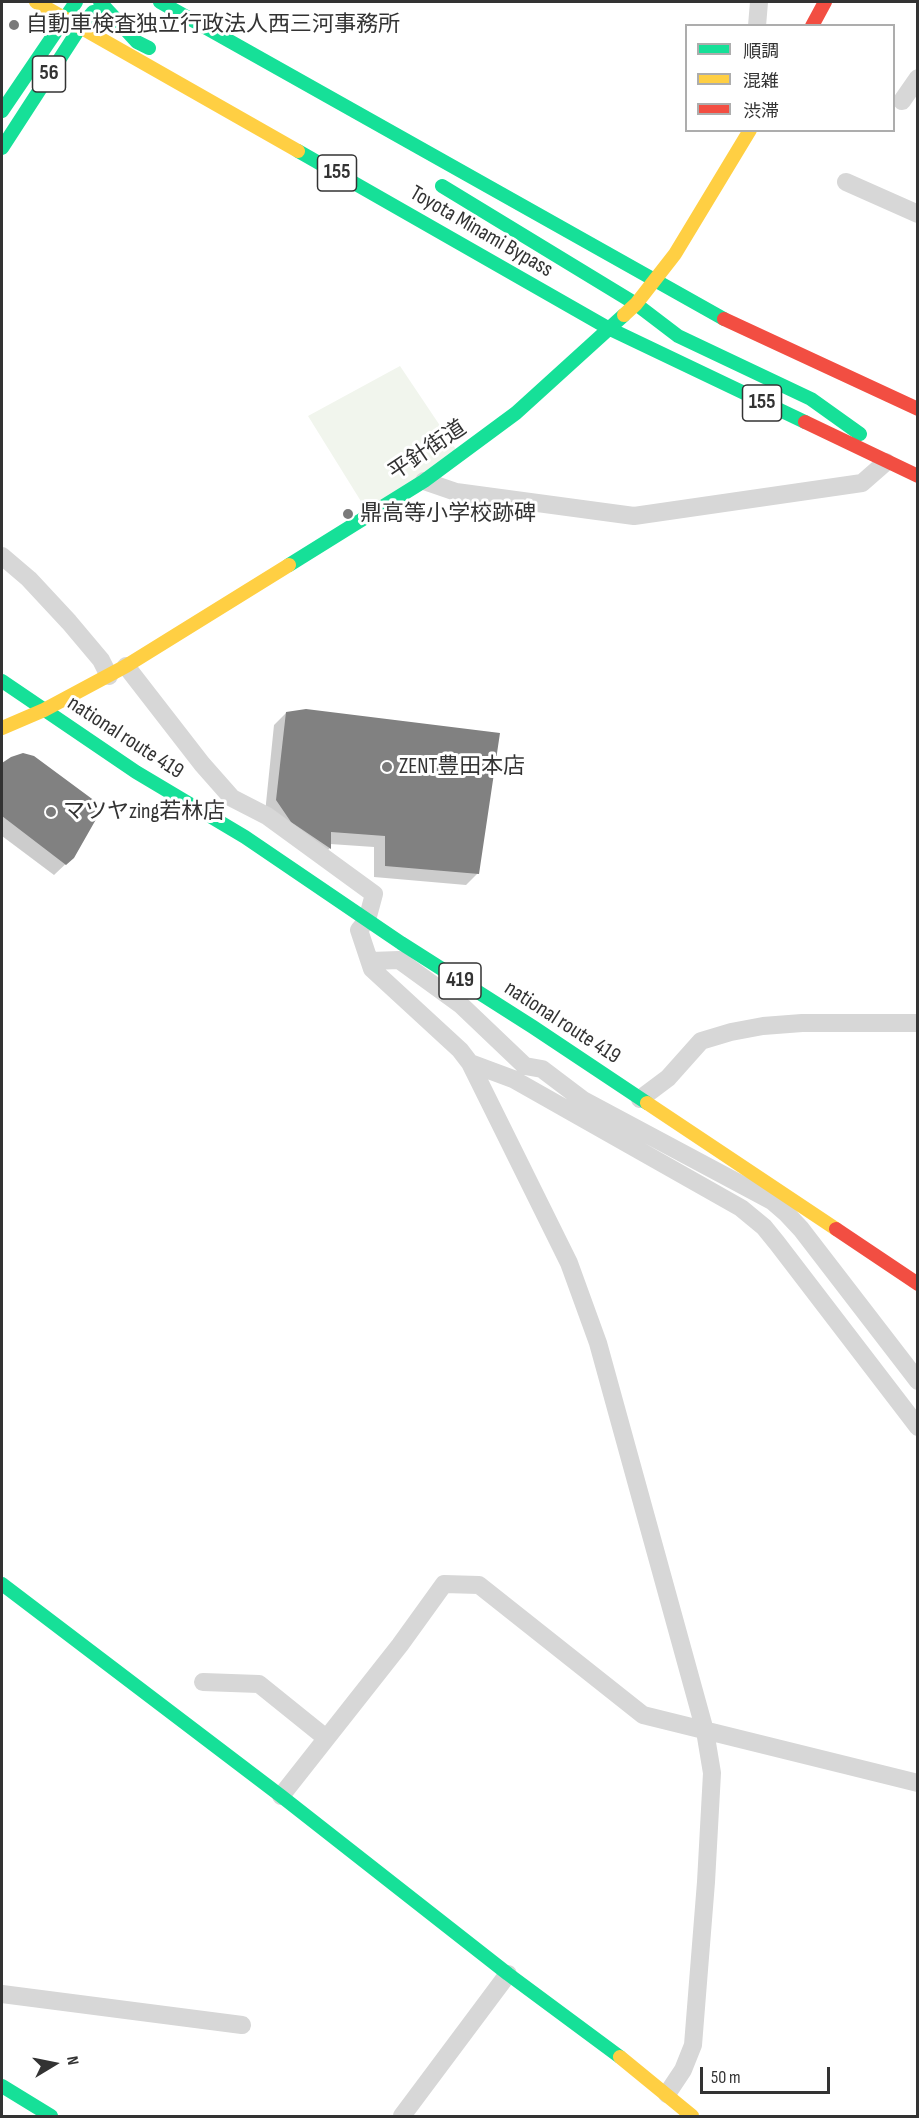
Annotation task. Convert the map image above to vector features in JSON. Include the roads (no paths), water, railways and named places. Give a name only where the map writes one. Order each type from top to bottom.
[{"type":"main road","name":"Toyota Minami Bypass","points":[[36,2],[608,328],[918,476]]},
{"type":"main road","name":"56","points":[[2,111],[78,2]]},
{"type":"main road","points":[[78,2],[81,26]]},
{"type":"main road","name":"56","points":[[2,148],[81,26],[100,2]]},
{"type":"main road","points":[[100,2],[137,42],[158,54]]},
{"type":"main road","name":"Toyota Minami Bypass","points":[[160,2],[739,327],[918,409]]},
{"type":"main road","points":[[813,24],[825,2]]},
{"type":"main road","points":[[352,111],[396,150]]},
{"type":"main road","name":"平針街道","points":[[2,728],[44,710],[126,666],[424,481],[516,413],[636,304],[675,254],[749,132]]},
{"type":"main road","points":[[434,180],[636,304],[678,336],[811,399],[918,476]]},
{"type":"main road","points":[[404,195],[503,268]]},
{"type":"main road","name":"national route 419","points":[[2,681],[136,772],[245,837],[918,1284]]},
{"type":"main road","points":[[2,1584],[508,1974],[634,2067],[692,2116]]},
{"type":"main road","points":[[2,2086],[51,2116]]},
{"type":"street","points":[[758,24],[759,2]]},
{"type":"street","points":[[904,102],[918,78]]},
{"type":"street","points":[[846,182],[918,214]]},
{"type":"street","points":[[424,481],[456,492],[634,516],[862,483],[886,462]]},
{"type":"street","points":[[2,555],[29,579],[69,622],[100,660],[109,676]]},
{"type":"street","points":[[126,666],[202,764],[232,798],[267,816],[374,894],[367,920],[359,930],[372,969],[460,1050],[470,1063],[570,1263],[598,1343],[705,1731],[712,1773],[693,2045],[683,2070],[667,2094]]},
{"type":"street","points":[[245,837],[267,816]]},
{"type":"street","points":[[371,961],[399,960],[461,1005],[525,1065],[542,1070],[583,1100],[772,1201],[801,1229],[918,1382]]},
{"type":"street","points":[[640,1099],[668,1077],[701,1041],[731,1032],[763,1026],[802,1023],[918,1023]]},
{"type":"street","points":[[470,1063],[513,1079],[741,1208],[764,1227],[777,1243],[918,1427]]},
{"type":"street","points":[[280,1796],[400,1645],[444,1584],[479,1586],[643,1715],[918,1783]]},
{"type":"street","points":[[203,1682],[259,1684],[326,1738]]},
{"type":"street","points":[[402,2116],[508,1974]]},
{"type":"street","points":[[2,1994],[242,2025]]},
{"type":"place","name":"自動車検査独立行政法人西三河事務所","points":[[14,25]]},
{"type":"place","name":"鼎高等小学校跡碑","points":[[348,514]]},
{"type":"place","name":"ZENT豊田本店","points":[[387,767]]},
{"type":"place","name":"マツヤzing若林店","points":[[51,812]]}]
